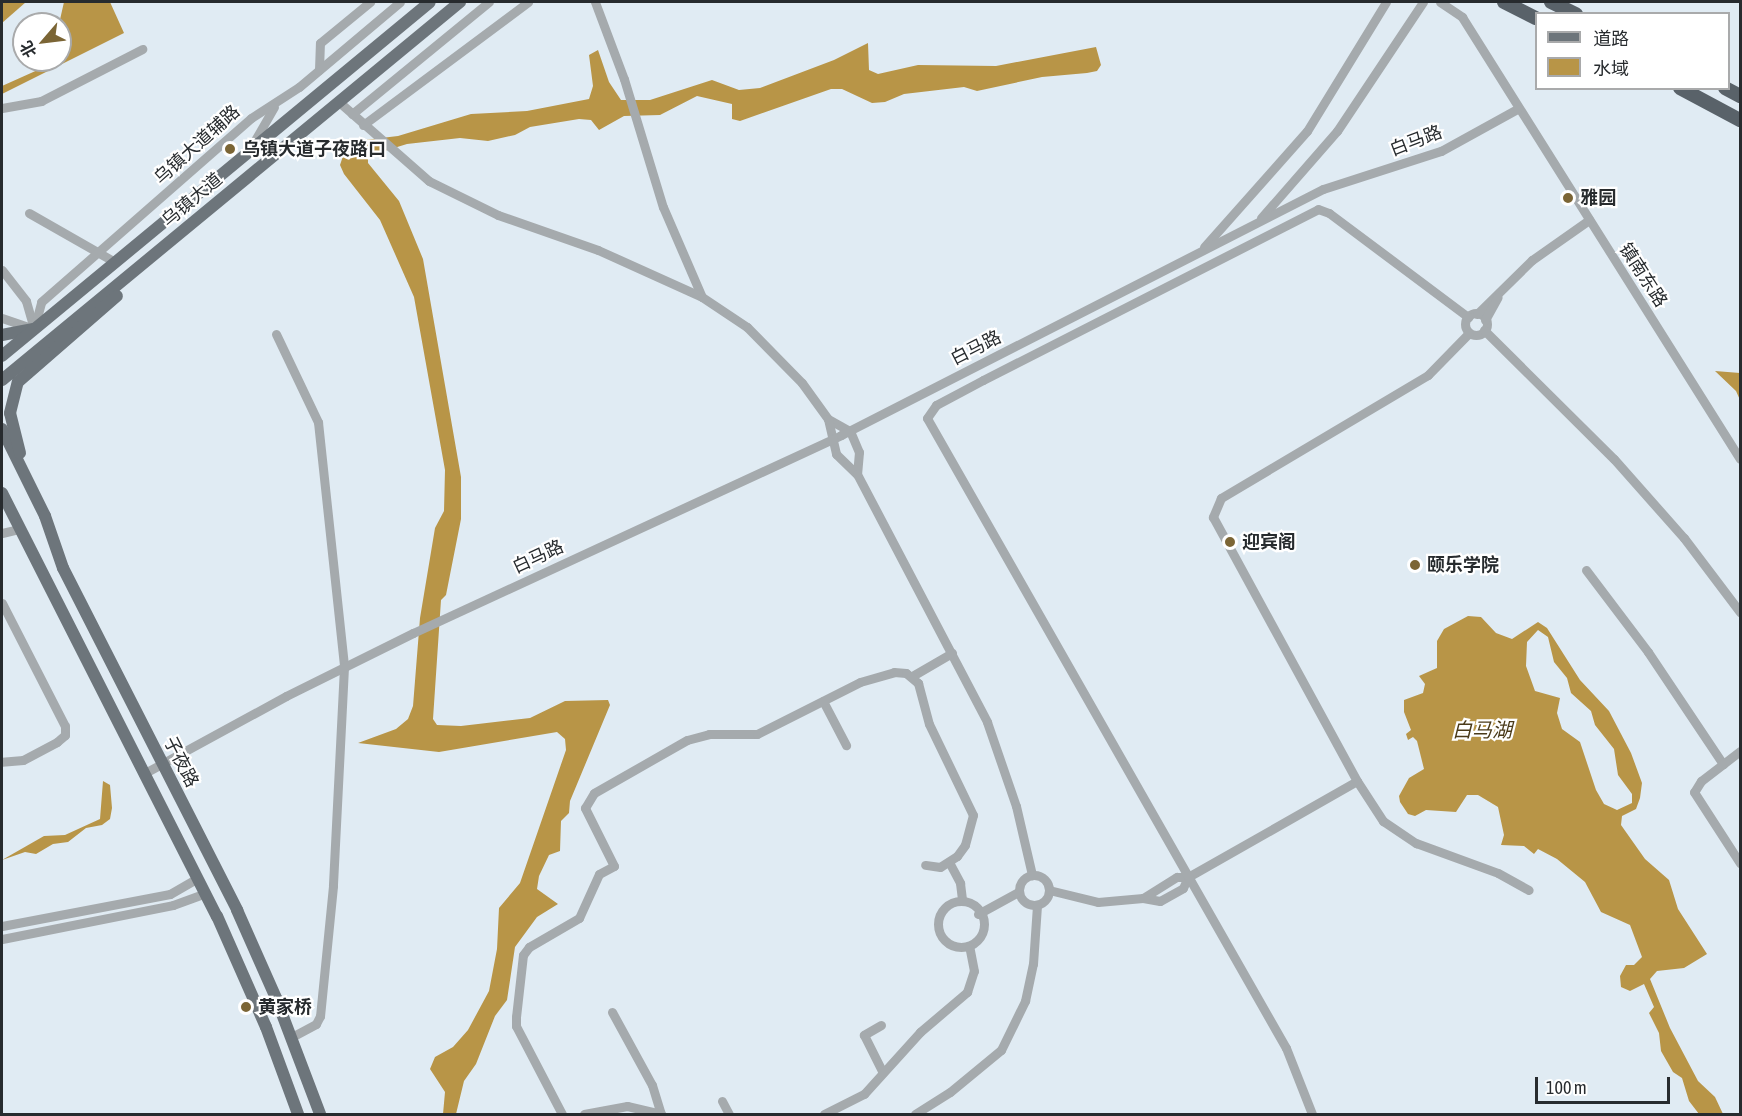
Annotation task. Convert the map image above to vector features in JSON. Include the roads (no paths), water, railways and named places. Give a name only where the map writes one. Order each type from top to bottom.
[{"type":"highway","points":[[1504,2],[1535,18]]},
{"type":"highway","points":[[1551,2],[1572,12]]},
{"type":"highway","points":[[1684,90],[1740,120]]},
{"type":"main road","name":"乌镇大道","points":[[2,356],[430,2]]},
{"type":"main road","name":"乌镇大道","points":[[2,380],[460,2]]},
{"type":"main road","points":[[153,231],[165,247]]},
{"type":"main road","points":[[26,474],[10,413],[18,382],[116,298],[132,274]]},
{"type":"main road","points":[[2,335],[34,328]]},
{"type":"main road","name":"子夜路","points":[[2,429],[45,516],[63,568],[237,910],[292,1037],[320,1114]]},
{"type":"main road","points":[[2,493],[143,774],[206,893],[266,1027],[298,1114]]},
{"type":"street","points":[[320,70],[320,43],[370,2]]},
{"type":"street","name":"乌镇大道辅路","points":[[34,328],[41,302],[251,118],[275,105],[320,70],[400,2]]},
{"type":"street","points":[[352,114],[489,2]]},
{"type":"street","points":[[364,126],[528,2]]},
{"type":"street","points":[[595,2],[624,79],[663,207],[702,297]]},
{"type":"street","points":[[1201,251],[1307,131],[1386,2]]},
{"type":"street","points":[[1255,224],[1315,158],[1354,107],[1423,2]]},
{"type":"street","name":"镇南东路","points":[[1440,2],[1462,17],[1517,110],[1740,459]]},
{"type":"street","points":[[2,108],[41,101],[142,49]]},
{"type":"street","points":[[339,102],[395,155],[429,181],[498,215],[598,250],[702,297],[747,327],[802,383],[828,419],[850,431],[859,452],[858,474]]},
{"type":"street","points":[[249,152],[275,105]]},
{"type":"street","name":"白马路","points":[[143,774],[344,667],[413,633],[831,441],[1323,189],[1441,151],[1517,110]]},
{"type":"street","points":[[1312,1114],[1286,1048],[930,428],[929,411],[1178,277],[1318,209],[1329,213],[1479,320],[1614,459],[1684,538],[1740,612]]},
{"type":"street","points":[[29,213],[115,262]]},
{"type":"street","points":[[1469,333],[1465,323],[1479,320],[1532,260],[1589,220]]},
{"type":"street","points":[[2,270],[26,301],[34,328]]},
{"type":"street","points":[[2,318],[34,328]]},
{"type":"street","points":[[1469,333],[1479,334],[1479,320]]},
{"type":"street","points":[[276,333],[318,422],[344,667],[324,993],[316,1024],[292,1037]]},
{"type":"street","points":[[1469,333],[1428,375],[1221,498],[1214,510],[1221,536],[1357,781],[1383,821],[1399,835],[1498,873],[1529,890]]},
{"type":"street","points":[[828,419],[831,441],[836,454],[858,474],[951,653],[999,753],[1032,875]]},
{"type":"street","points":[[2,533],[20,529]]},
{"type":"street","points":[[1586,570],[1648,652],[1723,764]]},
{"type":"street","points":[[2,603],[65,726],[64,735],[57,742],[22,760],[2,762]]},
{"type":"street","points":[[562,1114],[516,1026],[516,1017],[523,955],[529,947],[579,918],[599,874],[614,866],[589,818],[587,800],[673,746],[709,734],[757,734],[878,675],[894,672],[914,675],[951,653]]},
{"type":"street","points":[[914,675],[929,724],[974,815],[965,845],[949,862],[933,868],[925,865]]},
{"type":"street","points":[[823,701],[846,745]]},
{"type":"street","points":[[1740,752],[1696,786],[1695,798],[1740,863]]},
{"type":"street","points":[[1143,898],[1177,876],[1188,877],[1357,781]]},
{"type":"street","points":[[949,862],[960,883],[962,900]]},
{"type":"street","points":[[1032,875],[1046,880],[1049,890],[1046,900],[1037,905],[1026,904],[1018,892],[1020,883],[1032,875]]},
{"type":"street","points":[[1049,890],[1098,902],[1143,898],[1160,901],[1183,888],[1188,877]]},
{"type":"street","points":[[2,926],[170,894],[198,878]]},
{"type":"street","points":[[1164,884],[1170,896]]},
{"type":"street","points":[[978,914],[1018,892]]},
{"type":"street","points":[[2,939],[173,905],[206,893]]},
{"type":"street","points":[[962,900],[969,902],[978,914],[983,933],[969,946],[951,945],[938,922],[943,908],[962,900]]},
{"type":"street","points":[[915,1114],[950,1092],[1001,1050],[1025,1001],[1033,964],[1037,905]]},
{"type":"street","points":[[824,1114],[857,1099],[920,1032],[967,992],[974,971],[969,946]]},
{"type":"street","points":[[612,1012],[652,1085],[661,1114]]},
{"type":"street","points":[[880,1025],[864,1035],[883,1073]]},
{"type":"street","points":[[722,1101],[729,1114]]},
{"type":"street","points":[[584,1114],[627,1106],[661,1114]]},
{"type":"water","points":[[2,2],[26,2],[12,12],[2,23]]},
{"type":"water","points":[[64,2],[110,2],[124,33],[72,59],[72,12],[62,12]]},
{"type":"water","points":[[868,43],[869,70],[878,74],[918,65],[996,66],[1096,47],[1101,65],[1097,71],[1087,73],[1042,77],[977,91],[964,87],[904,94],[885,102],[872,103],[842,89],[831,89],[740,121],[732,119],[732,104],[697,96],[660,115],[624,116],[599,130],[591,120],[579,119],[530,127],[515,135],[488,141],[460,138],[407,144],[368,156],[368,163],[399,201],[423,259],[461,477],[461,519],[446,595],[441,600],[433,719],[437,725],[461,726],[530,718],[565,701],[608,700],[610,705],[570,801],[569,813],[561,821],[560,851],[549,855],[539,876],[537,889],[558,904],[537,917],[515,947],[507,1000],[495,1016],[476,1064],[464,1081],[456,1114],[443,1114],[445,1092],[430,1069],[435,1057],[453,1047],[468,1030],[489,991],[497,949],[499,908],[520,883],[566,750],[565,739],[557,732],[439,752],[358,743],[396,729],[408,719],[413,706],[420,618],[435,528],[444,511],[445,470],[414,297],[380,220],[344,174],[340,165],[343,156],[356,141],[398,136],[471,114],[527,111],[589,99],[593,86],[589,55],[598,50],[609,82],[621,100],[650,100],[712,80],[739,90],[760,88],[834,60]]},
{"type":"water","points":[[33,72],[46,72],[2,94],[2,86]]},
{"type":"water","points":[[1715,371],[1740,373],[1740,400],[1736,391]]},
{"type":"water","name":"白马湖","points":[[1468,616],[1481,617],[1496,633],[1512,639],[1538,622],[1547,628],[1580,680],[1609,711],[1631,753],[1642,783],[1636,809],[1622,816],[1621,825],[1645,859],[1669,880],[1678,909],[1707,954],[1684,968],[1657,971],[1650,979],[1670,1028],[1698,1081],[1715,1097],[1723,1114],[1699,1114],[1689,1101],[1682,1078],[1673,1072],[1661,1051],[1659,1033],[1649,1013],[1654,1007],[1644,984],[1630,991],[1621,987],[1620,976],[1626,965],[1634,965],[1642,957],[1630,925],[1601,912],[1585,882],[1557,859],[1538,849],[1534,854],[1524,846],[1501,845],[1504,835],[1498,807],[1478,795],[1467,795],[1456,812],[1426,810],[1415,816],[1408,814],[1400,802],[1399,796],[1409,778],[1424,769],[1417,741],[1413,737],[1408,740],[1406,734],[1411,730],[1404,712],[1404,700],[1423,693],[1425,684],[1419,676],[1437,668],[1437,641],[1444,629]],"holes":[[[1538,630],[1548,637],[1554,662],[1567,678],[1571,693],[1591,711],[1595,725],[1614,749],[1618,775],[1632,794],[1632,803],[1617,810],[1604,804],[1596,790],[1580,742],[1562,729],[1557,713],[1560,698],[1535,691],[1526,666],[1527,642]]]},
{"type":"water","points":[[103,781],[110,785],[112,808],[110,819],[102,825],[86,828],[68,842],[53,844],[36,854],[25,852],[2,860],[44,836],[65,835],[100,819]]},
{"type":"place","name":"乌镇大道子夜路口","points":[[230,149]]},
{"type":"place","name":"雅园","points":[[1568,198]]},
{"type":"place","name":"迎宾阁","points":[[1230,542]]},
{"type":"place","name":"颐乐学院","points":[[1415,565]]},
{"type":"place","name":"黄家桥","points":[[246,1007]]}]
